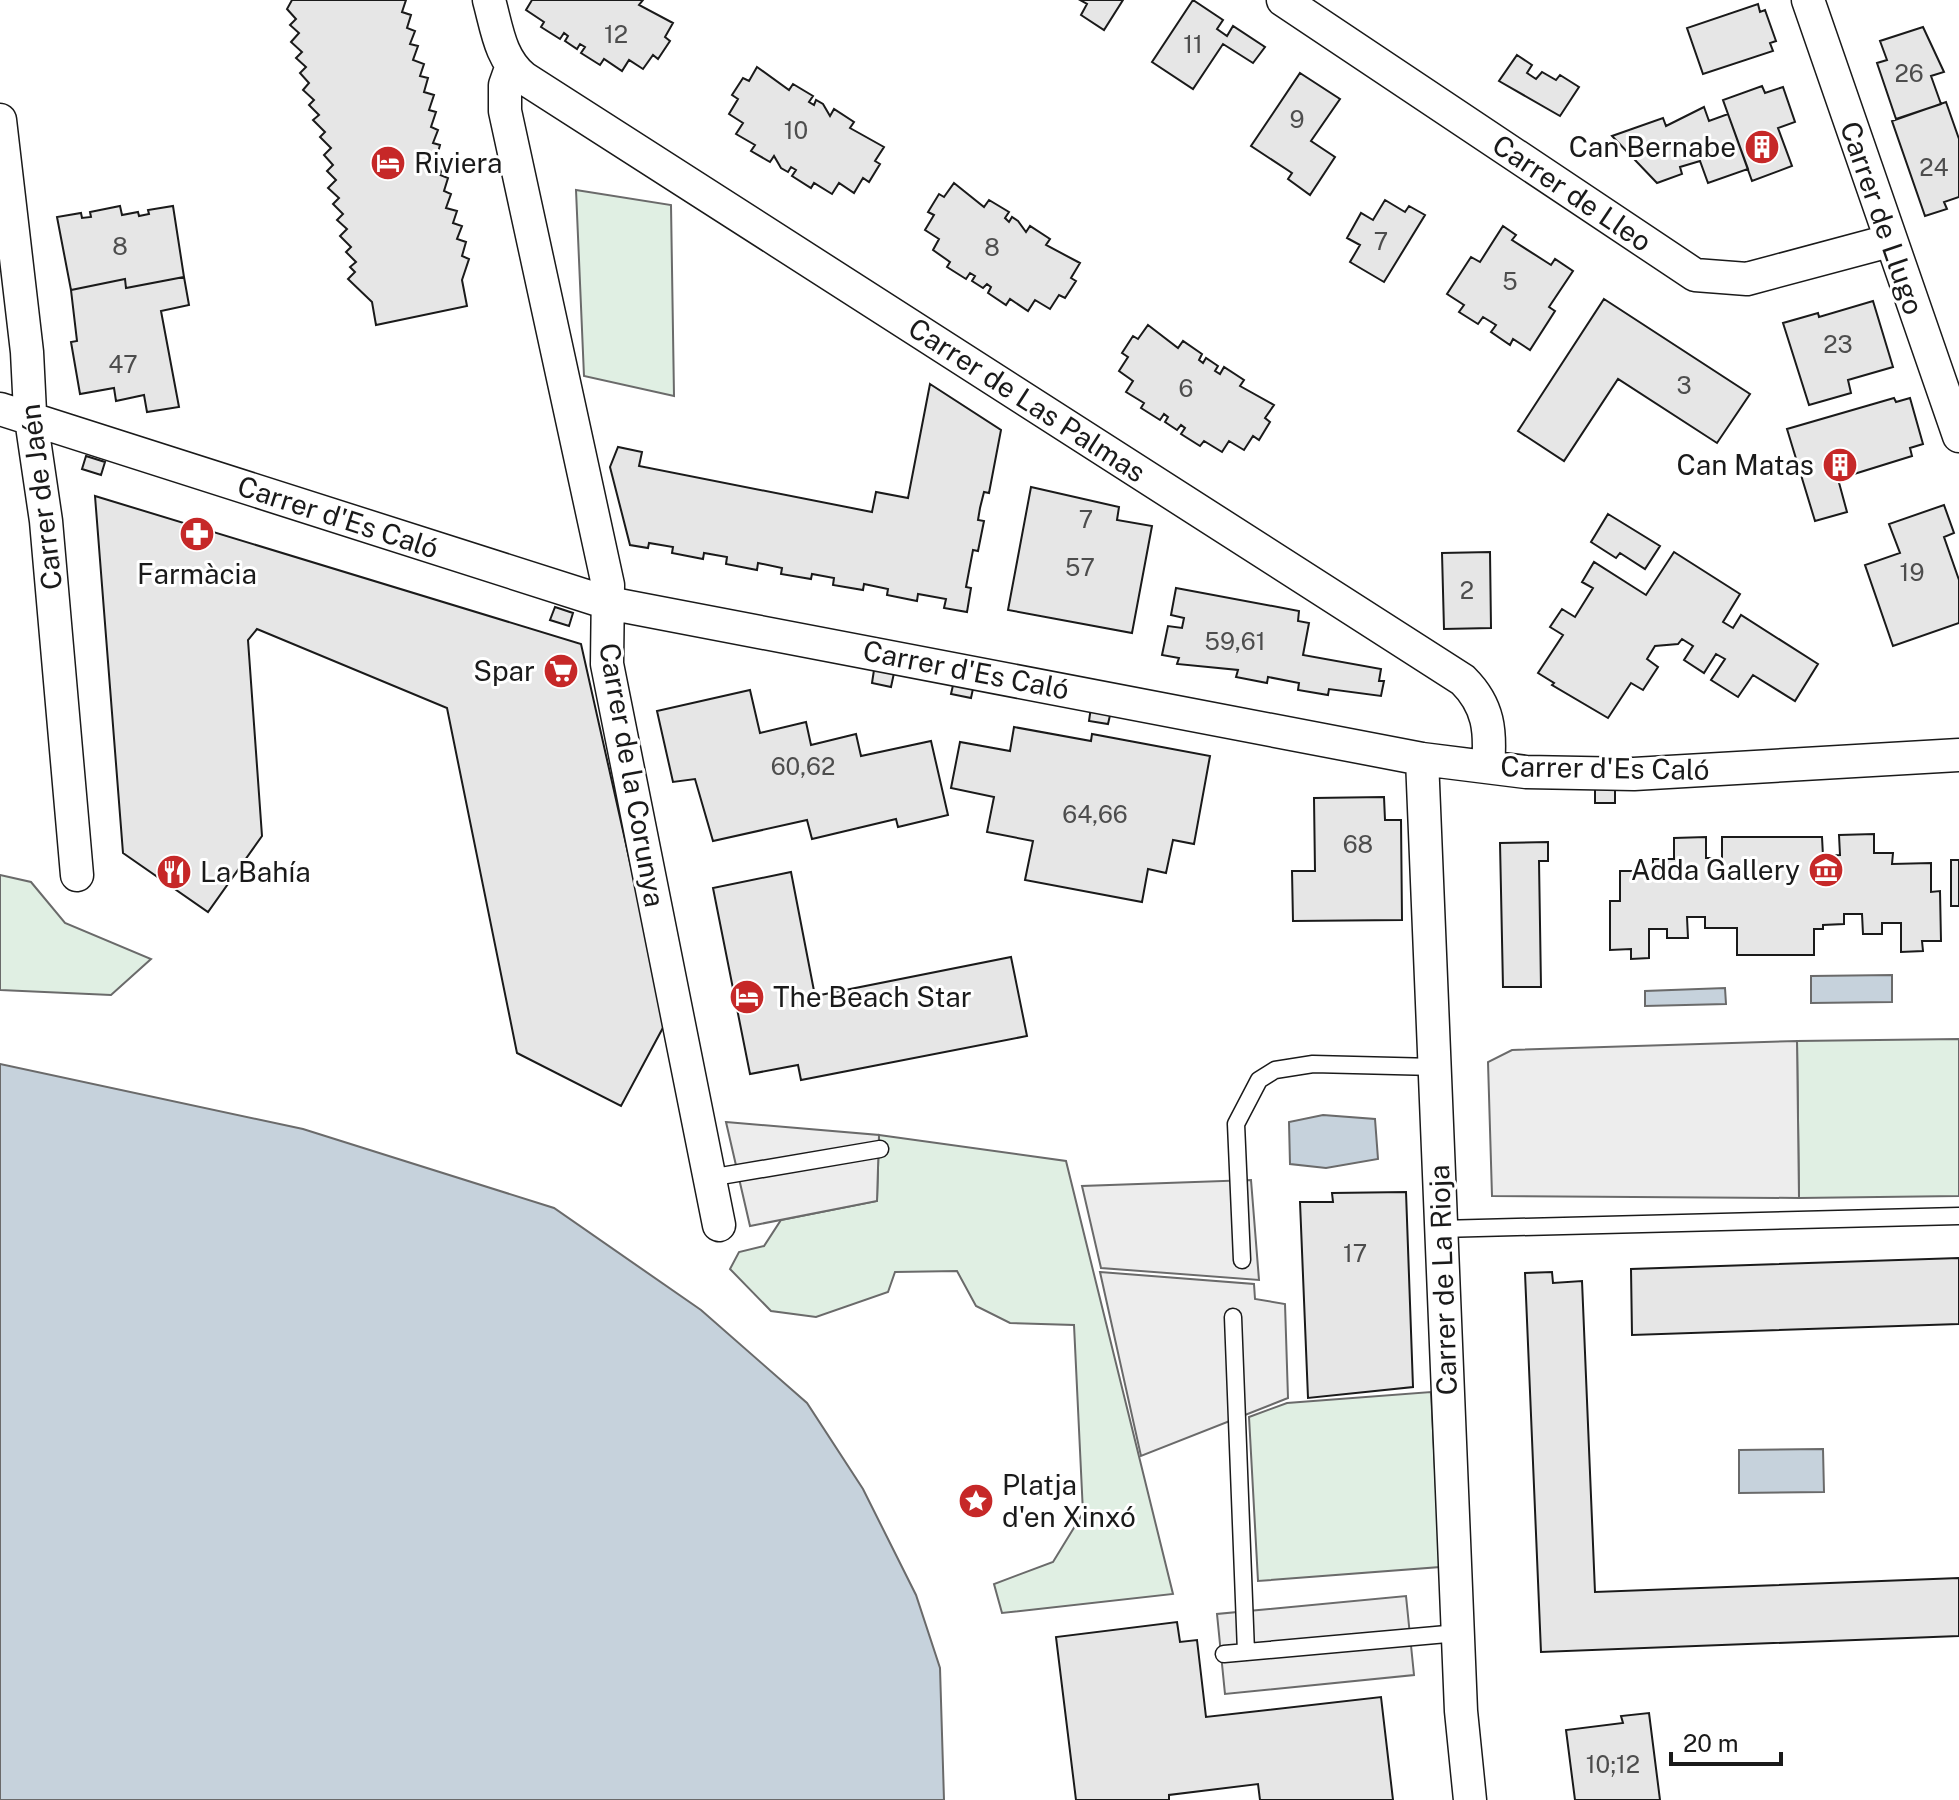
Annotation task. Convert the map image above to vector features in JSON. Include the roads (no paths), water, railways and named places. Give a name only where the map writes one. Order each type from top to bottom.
[{"type":"street","name":"Carrer de la Corunya","points":[[489,0],[502,50],[511,68],[505,85],[505,111],[608,585],[607,664],[719,1225]]},
{"type":"street","name":"Carrer de Lleo","points":[[1283,0],[1695,275],[1747,279],[1889,241]]},
{"type":"street","name":"Carrer de Llugo","points":[[1808,0],[1959,436]]},
{"type":"street","name":"Carrer de Las Palmas","points":[[511,68],[1463,680],[1480,696],[1486,710],[1488,767]]},
{"type":"street","name":"Carrer de Jaén","points":[[0,120],[46,521],[77,875]]},
{"type":"street","name":"Carrer d'Es Caló","points":[[0,409],[608,603],[1422,759],[1526,772],[1634,774],[1959,755]]},
{"type":"street","name":"Carrer de La Rioja","points":[[1422,759],[1458,1633],[1470,1800]]},
{"type":"lane","points":[[1242,1260],[1236,1124],[1259,1080],[1275,1070],[1313,1064],[1435,1067]]},
{"type":"lane","points":[[709,1178],[880,1149]]},
{"type":"lane","points":[[1440,1229],[1959,1216]]},
{"type":"lane","points":[[1233,1317],[1246,1652]]},
{"type":"lane","points":[[1224,1654],[1458,1633]]},
{"type":"place","name":"Can Bernabe","points":[[1762,147]]},
{"type":"place","name":"Riviera","points":[[388,163]]},
{"type":"place","name":"Can Matas","points":[[1840,465]]},
{"type":"place","name":"Farmàcia","points":[[197,534]]},
{"type":"place","name":"Spar","points":[[561,671]]},
{"type":"place","name":"Adda Gallery","points":[[1826,870]]},
{"type":"place","name":"La Bahía","points":[[174,872]]},
{"type":"place","name":"The Beach Star","points":[[747,997]]},
{"type":"place","name":"Platja d'en Xinxó","points":[[976,1501]]}]
